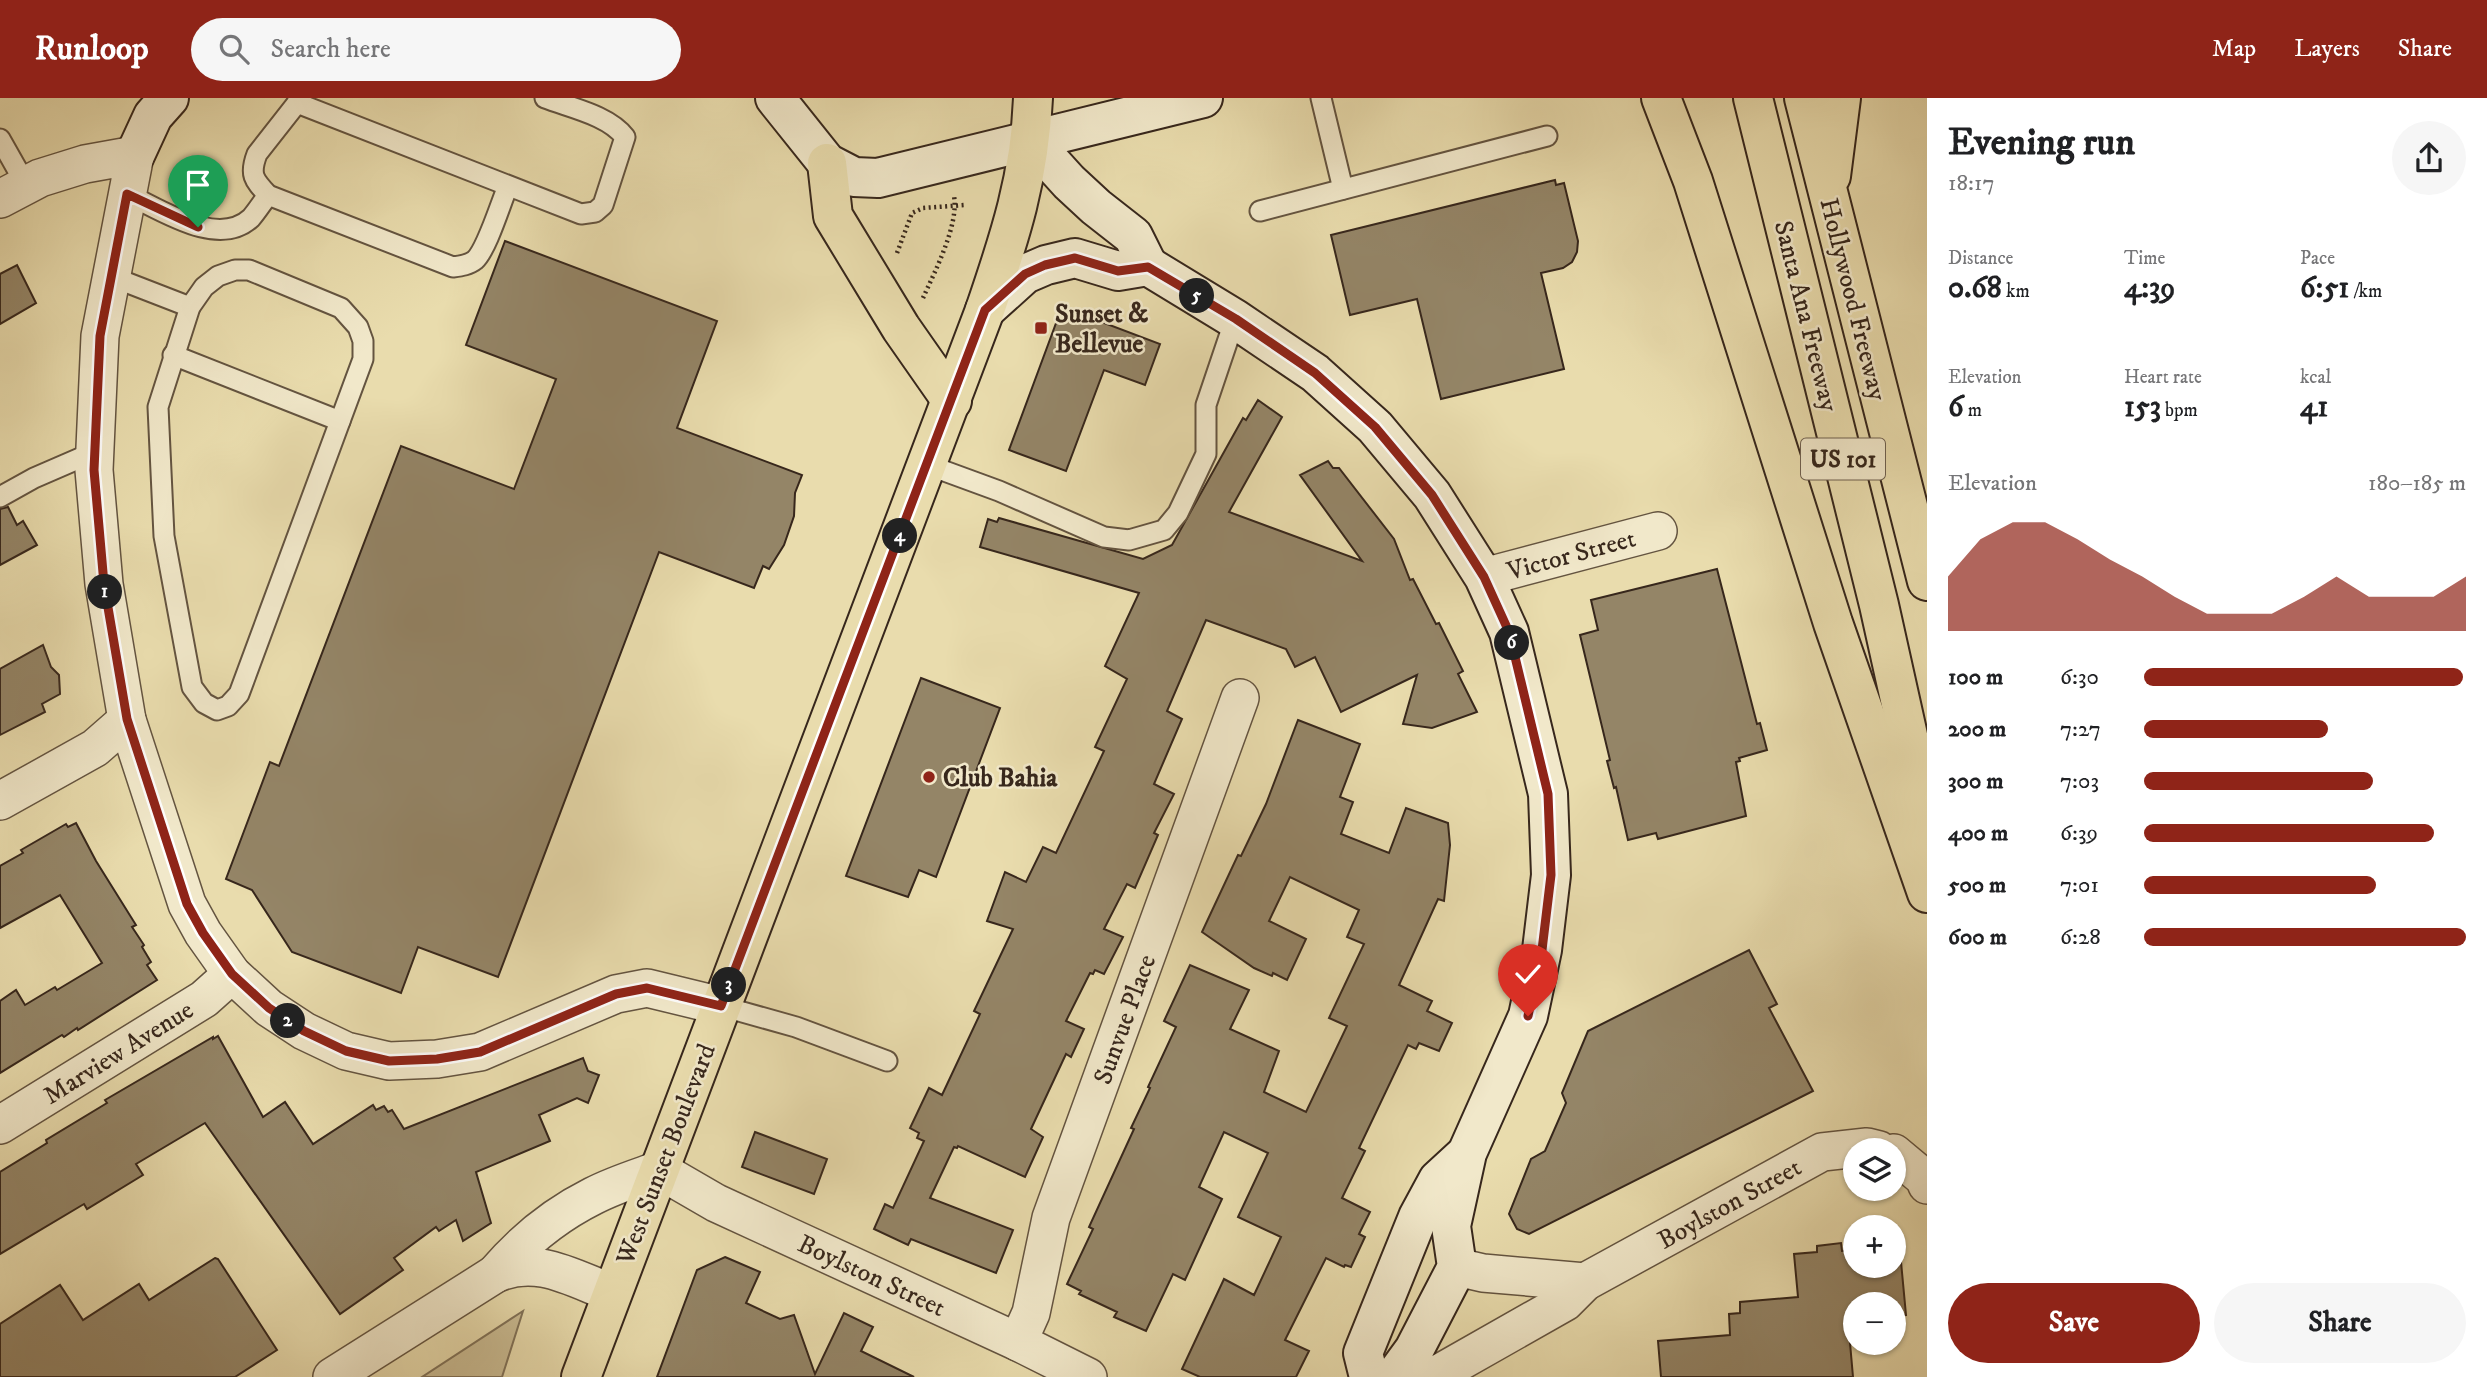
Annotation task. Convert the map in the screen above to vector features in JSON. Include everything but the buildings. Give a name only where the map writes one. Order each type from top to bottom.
[{"type":"main road","name":"West Sunset Boulevard","points":[[581,1377],[985,310],[1010,238],[1022,192],[1031,140],[1034,98]]},
{"type":"main road","points":[[1661,98],[1720,261],[1833,623],[1927,893]]},
{"type":"main road","points":[[1687,98],[1718,184],[1739,256],[1833,623]]},
{"type":"main road","name":"Santa Ana Freeway","points":[[1754,98],[1879,605],[1927,821]]},
{"type":"main road","name":"Hollywood Freeway","points":[[1804,98],[1927,581]]},
{"type":"main road","points":[[1828,199],[1840,98]]},
{"type":"main road","points":[[827,163],[833,216],[901,328],[952,401]]},
{"type":"street","points":[[169,98],[153,116],[135,155],[110,276],[100,336],[94,470],[104,584],[127,719],[187,904],[203,933],[232,974],[269,1008],[304,1031],[346,1051],[389,1061],[437,1059],[480,1052],[616,994],[647,988],[721,1006]]},
{"type":"street","points":[[775,98],[827,163],[854,177],[878,178],[1203,98]]},
{"type":"street","points":[[1031,140],[1078,190],[1133,236],[1148,267],[1236,319],[1315,373],[1375,427],[1432,495],[1484,577],[1509,632],[1548,794],[1551,875],[1542,950],[1528,1016],[1467,1153],[1451,1226],[1457,1267],[1414,1350],[1385,1377],[1363,1353],[1418,1217],[1438,1180],[1467,1153]]},
{"type":"street","points":[[13,192],[40,178],[85,164],[135,155]]},
{"type":"street","points":[[985,310],[1025,274],[1045,265],[1075,258],[1118,271],[1148,267]]},
{"type":"street","name":"Victor Street","points":[[1484,577],[1658,531]]},
{"type":"street","name":"Sunvue Place","points":[[1018,1342],[1031,1313],[1051,1218],[1240,698]]},
{"type":"street","points":[[0,801],[95,748],[127,719]]},
{"type":"street","name":"Marview Avenue","points":[[0,1125],[204,999],[232,974]]},
{"type":"street","name":"Boylston Street","points":[[1385,1377],[1438,1374],[1565,1302],[1585,1282],[1822,1152],[1843,1150]]},
{"type":"street","points":[[1906,1165],[1924,1178],[1927,1185]]},
{"type":"street","points":[[495,1274],[514,1251],[537,1232],[592,1196],[659,1170]]},
{"type":"street","name":"Boylston Street","points":[[659,1170],[716,1203],[1018,1342],[1071,1374]]},
{"type":"street","points":[[332,1377],[495,1274],[511,1267],[528,1265],[548,1268],[612,1293]]},
{"type":"street","points":[[1457,1267],[1483,1273],[1585,1282]]},
{"type":"lane","points":[[508,186],[482,250],[475,260],[453,267],[268,195],[254,180],[253,165],[257,154],[299,101],[582,214],[595,212],[603,205],[625,137],[617,127],[606,121],[545,98]]},
{"type":"lane","points":[[1321,98],[1342,189]]},
{"type":"lane","points":[[1260,211],[1547,136]]},
{"type":"lane","points":[[0,139],[13,192]]},
{"type":"lane","points":[[127,194],[198,227],[219,231],[250,219],[268,195]]},
{"type":"lane","points":[[235,270],[249,271],[341,308],[358,327],[363,341],[363,359],[239,694],[228,706],[217,710],[204,703],[192,687],[164,536],[158,407],[190,307],[204,287],[218,276],[235,270]]},
{"type":"lane","points":[[110,276],[190,307]]},
{"type":"lane","points":[[928,465],[999,491],[1104,537],[1129,540],[1164,530],[1178,513],[1206,454],[1206,405],[1236,319]]},
{"type":"lane","points":[[173,355],[340,421]]},
{"type":"lane","points":[[0,497],[34,478],[94,452]]},
{"type":"lane","points":[[721,1006],[796,1027],[887,1061]]},
{"type":"path","points":[[919,307],[945,249],[955,204],[954,196]]},
{"type":"path","points":[[891,263],[912,213],[923,208],[965,205]]},
{"type":"shaded area","points":[[523,1311],[502,1377],[422,1377]]},
{"type":"place","name":"Sunset & Bellevue","points":[[1041,328]]},
{"type":"place","name":"Club Bahia","points":[[929,777]]},
{"type":"route","points":[[198,227],[127,194],[100,336],[94,470],[104,584],[127,719],[187,904],[203,933],[232,974],[269,1008],[304,1031],[346,1051],[389,1061],[437,1059],[480,1052],[616,994],[647,988],[721,1006],[985,310],[1025,274],[1045,265],[1075,258],[1118,271],[1148,267],[1236,319],[1315,373],[1375,427],[1432,495],[1484,577],[1509,632],[1548,794],[1551,875],[1542,950],[1528,1016]]}]
